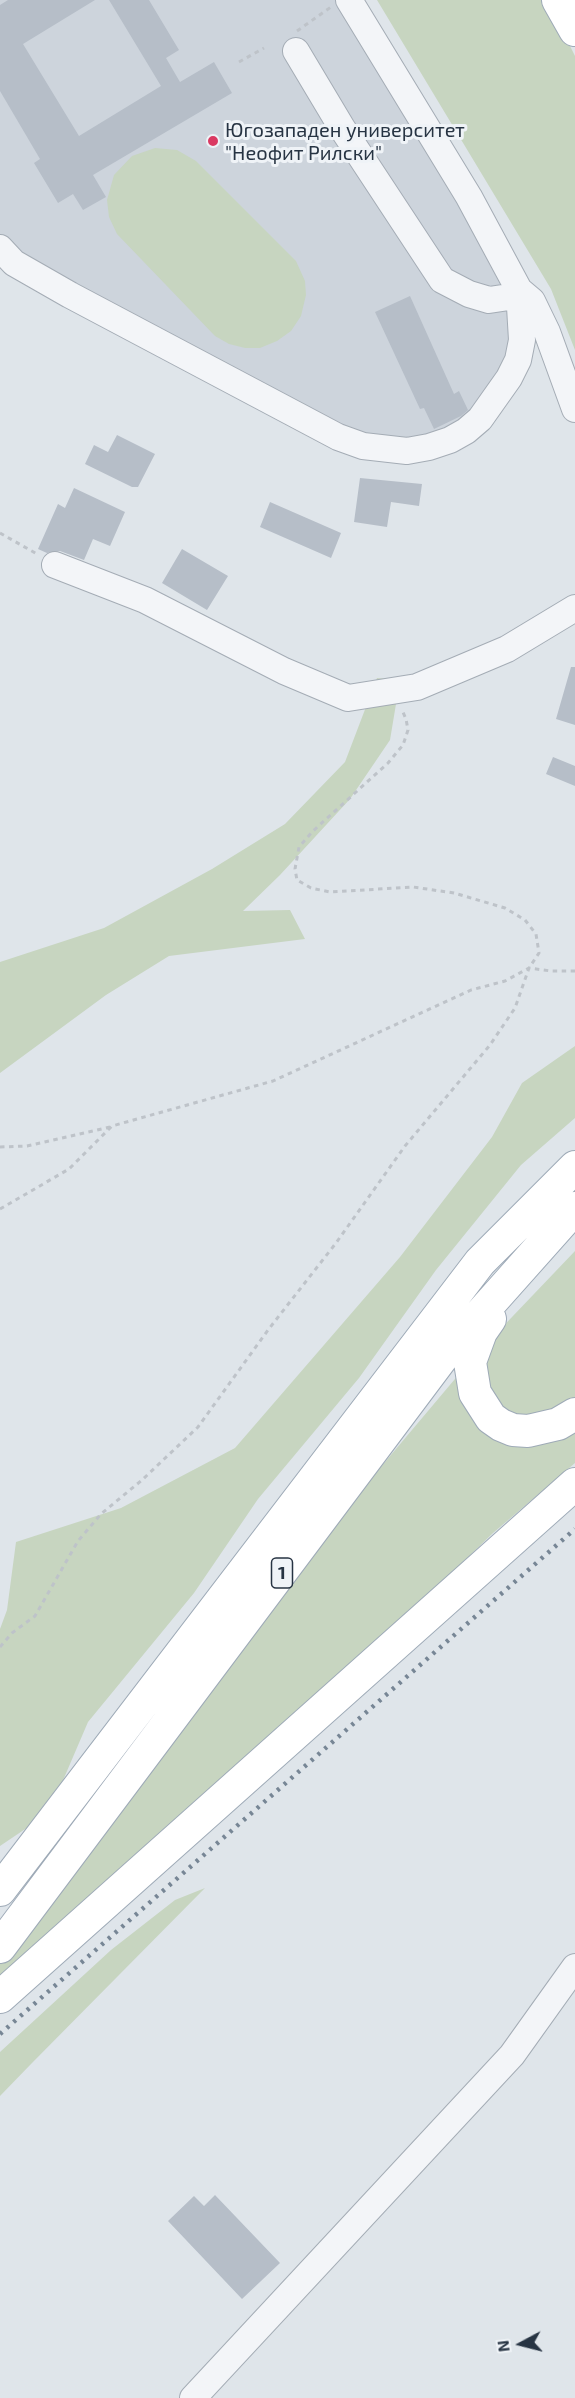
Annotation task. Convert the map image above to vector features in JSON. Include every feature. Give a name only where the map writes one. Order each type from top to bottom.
[{"type":"main road","points":[[558,0],[575,30]]},
{"type":"main road","points":[[480,1262],[575,1148]]},
{"type":"main road","name":"1","points":[[0,1890],[480,1262],[575,1167]]},
{"type":"main road","points":[[575,1208],[489,1320],[474,1347],[470,1362],[475,1393],[486,1412],[501,1425],[513,1430],[528,1431],[558,1424],[575,1414]]},
{"type":"main road","name":"1","points":[[0,1947],[444,1355],[575,1208]]},
{"type":"main road","points":[[0,1997],[575,1484]]},
{"type":"street","points":[[343,1],[469,197],[519,290],[532,301],[547,332],[575,409]]},
{"type":"street","points":[[295,43],[342,128],[442,280],[469,294],[489,300],[509,297],[519,290]]},
{"type":"street","points":[[0,248],[14,263],[70,295],[338,437],[363,446],[407,451],[450,440],[466,431],[480,419],[492,403],[518,360],[522,340],[519,290]]},
{"type":"street","points":[[55,565],[145,600],[284,671],[348,698],[417,687],[507,649],[575,608]]},
{"type":"street","points":[[193,2398],[512,2055],[575,1967]]},
{"type":"path","points":[[295,43],[343,1]]},
{"type":"path","points":[[239,62],[264,48]]},
{"type":"path","points":[[0,533],[55,565]]},
{"type":"path","points":[[0,1647],[12,1633],[36,1616],[78,1541],[101,1514],[142,1480],[198,1427],[268,1330],[336,1243],[405,1146],[490,1045],[515,1008],[529,968],[539,953],[536,934],[525,920],[505,908],[432,889],[413,887],[330,892],[311,888],[297,880],[295,869],[300,847],[313,831],[388,763],[403,745],[408,730],[406,719],[396,706]]},
{"type":"path","points":[[0,1147],[27,1146],[112,1126],[273,1081],[471,990],[505,981],[529,968],[575,971]]},
{"type":"path","points":[[0,1209],[69,1169],[112,1126]]},
{"type":"shaded area","name":"Югозападен университет \"Неофит Рилски\"","points":[[0,0],[337,0],[501,263],[517,339],[506,376],[449,436],[406,443],[357,438],[208,353],[75,289],[47,273],[0,237]]},
{"type":"green space","points":[[377,0],[544,0],[559,24],[575,56],[575,350],[551,289]]},
{"type":"green space","points":[[155,148],[177,150],[196,161],[296,261],[305,281],[306,295],[301,316],[291,331],[277,341],[260,348],[245,348],[229,344],[215,336],[117,234],[109,217],[107,200],[114,175],[132,156]]},
{"type":"green space","points":[[377,678],[400,680],[390,740],[350,799],[280,875],[243,911],[290,910],[305,939],[169,956],[106,995],[0,1073],[0,962],[104,928],[212,869],[285,824],[345,762]]},
{"type":"green space","points":[[575,1046],[575,1118],[521,1165],[436,1270],[359,1378],[258,1499],[194,1593],[88,1722],[49,1813],[0,1846],[0,1629],[7,1610],[16,1542],[121,1508],[235,1448],[400,1257],[492,1137],[522,1083]]},
{"type":"green space","points":[[575,1251],[575,1397],[545,1421],[516,1424],[480,1390],[491,1339]]},
{"type":"green space","points":[[460,1373],[495,1436],[531,1447],[568,1436],[575,1430],[575,1463],[493,1533],[403,1620],[0,1981],[0,1963],[326,1532]]},
{"type":"green space","points":[[205,1888],[0,2096],[0,2052],[111,1950],[175,1900]]},
{"type":"building","name":"Югозападен университет \"Неофит Рилски\"","points":[[8,0],[95,0],[23,44],[79,136],[161,86],[109,0],[149,0],[179,50],[166,58],[180,82],[214,62],[232,93],[93,175],[106,197],[83,210],[73,194],[58,203],[34,163],[40,159],[0,91],[0,5]]},
{"type":"building","points":[[410,296],[454,394],[459,391],[468,410],[461,416],[434,429],[424,408],[420,409],[375,312]]},
{"type":"building","points":[[117,435],[155,454],[138,487],[132,487],[85,464],[94,445],[108,452]]},
{"type":"building","points":[[360,478],[422,484],[419,506],[391,502],[387,527],[354,522]]},
{"type":"building","points":[[74,488],[125,512],[110,546],[93,539],[84,560],[60,551],[47,553],[38,549],[58,504],[65,508]]},
{"type":"building","points":[[270,502],[341,533],[331,558],[260,527]]},
{"type":"building","points":[[182,549],[228,576],[207,610],[162,583]]},
{"type":"building","points":[[571,667],[575,667],[575,725],[556,719]]},
{"type":"building","points":[[553,757],[575,766],[575,786],[546,774]]},
{"type":"building","points":[[215,2195],[280,2263],[242,2299],[168,2221],[194,2196],[204,2206]]},
{"type":"railway","points":[[0,2034],[575,1529]]},
{"type":"place","name":"Югозападен университет \"Неофит Рилски\"","points":[[213,141]]}]
